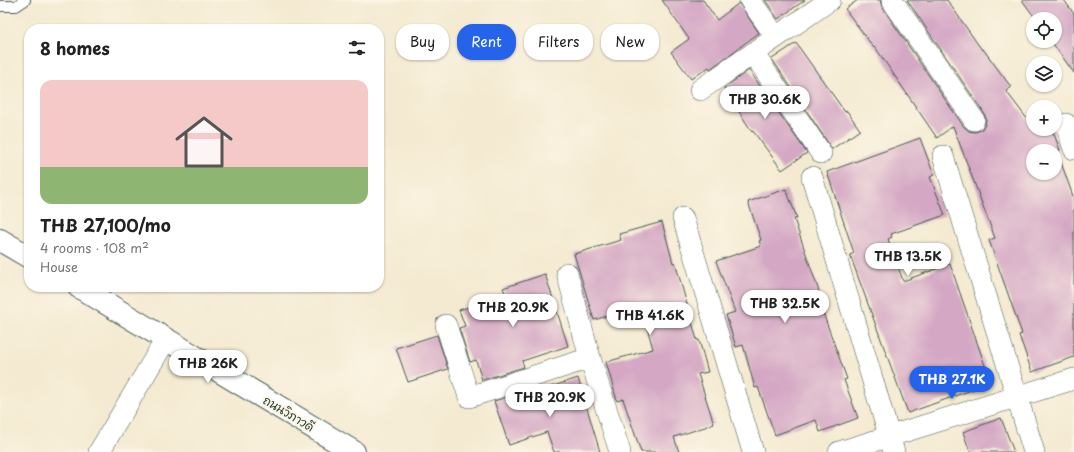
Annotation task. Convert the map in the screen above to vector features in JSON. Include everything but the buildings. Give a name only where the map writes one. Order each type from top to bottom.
[{"type":"street","points":[[750,0],[776,37]]},
{"type":"street","points":[[700,90],[830,0]]},
{"type":"street","points":[[892,0],[974,120]]},
{"type":"street","points":[[753,53],[821,153]]},
{"type":"street","points":[[1066,124],[1074,149]]},
{"type":"street","points":[[943,156],[1034,452]]},
{"type":"street","points":[[812,177],[892,444]]},
{"type":"street","points":[[683,218],[753,452]]},
{"type":"street","points":[[0,240],[24,254]]},
{"type":"street","points":[[567,273],[590,358],[620,452]]},
{"type":"street","name":"ถนนวิภาวดี","points":[[87,292],[354,452]]},
{"type":"street","points":[[446,325],[469,397],[590,358]]},
{"type":"street","points":[[100,452],[166,339]]},
{"type":"street","points":[[839,452],[892,444],[1017,397],[1074,379]]},
{"type":"lane","points":[[0,6],[16,6],[25,0]]}]
